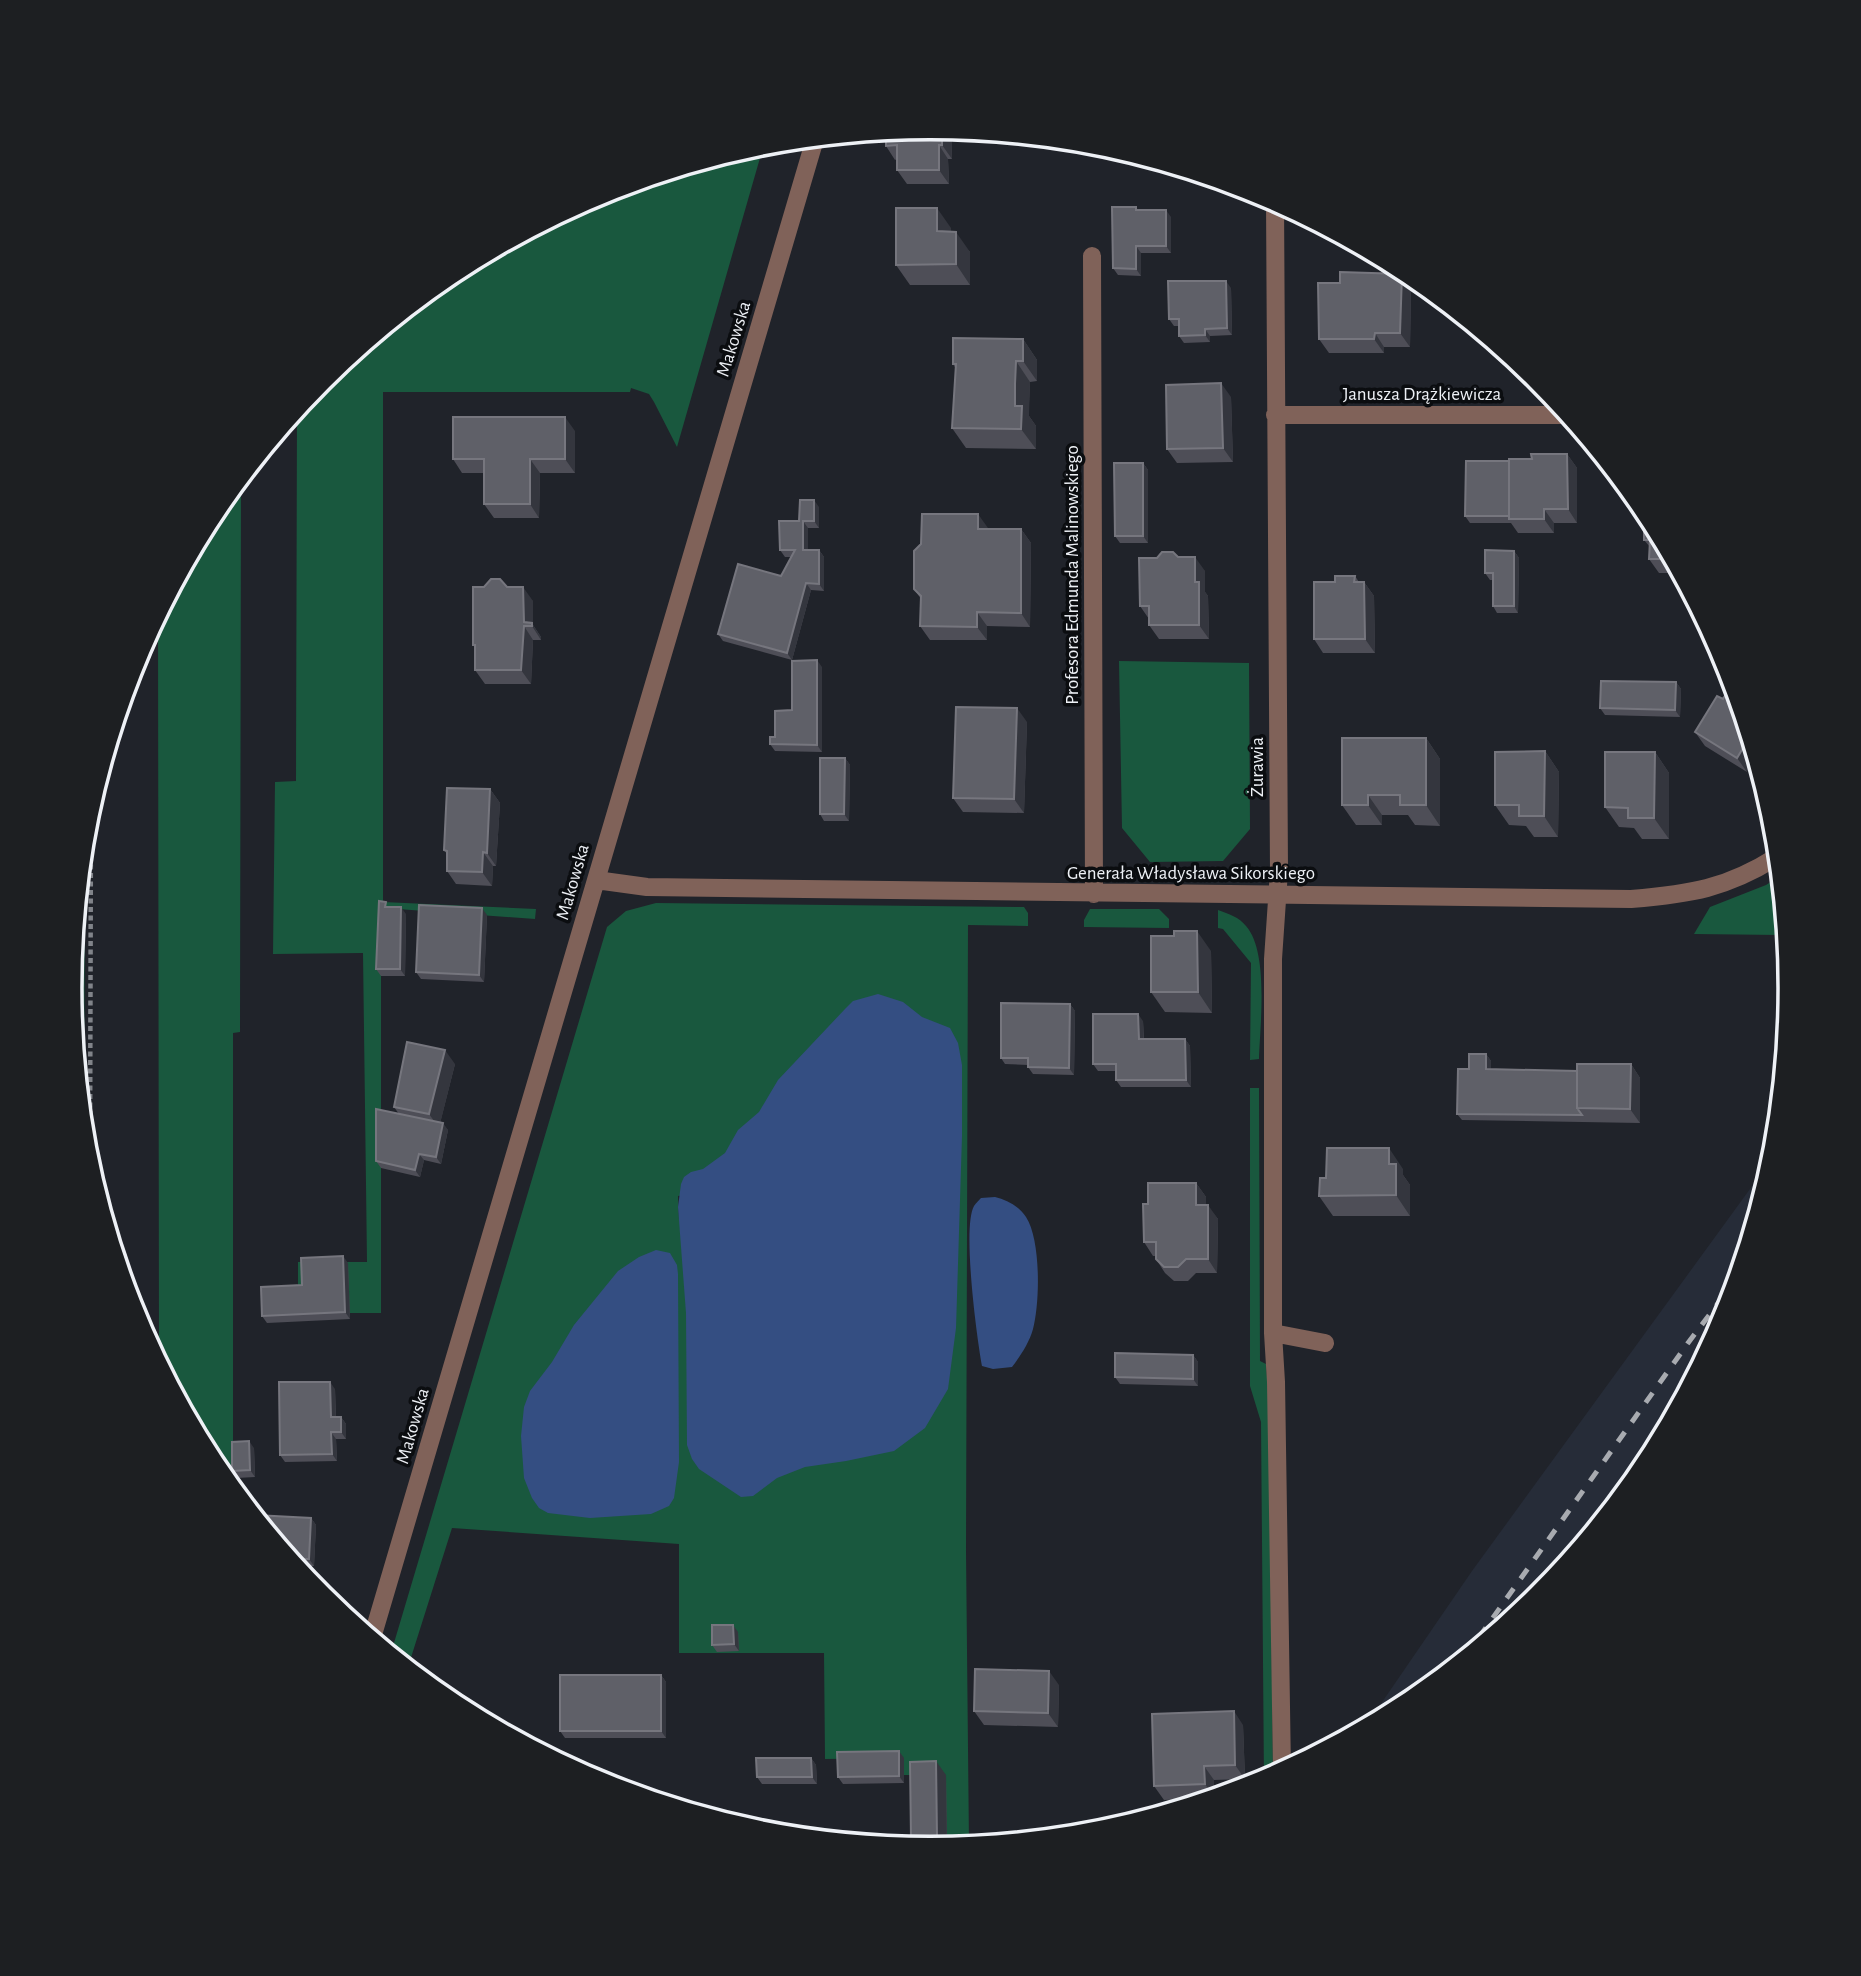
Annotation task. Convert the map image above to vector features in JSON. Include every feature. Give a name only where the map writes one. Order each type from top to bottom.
[{"type":"street","name":"Makowska","points":[[375,1629],[813,148]]},
{"type":"street","name":"Żurawia","points":[[1275,213],[1278,896],[1273,959],[1273,1334],[1282,1760]]},
{"type":"street","name":"Profesora Edmunda Malinowskiego","points":[[1092,256],[1094,894]]},
{"type":"street","name":"Janusza Drążkiewicza","points":[[1275,415],[1555,415]]},
{"type":"street","name":"Generała Władysława Sikorskiego","points":[[596,880],[647,887],[1631,899],[1677,895],[1718,886],[1740,878],[1768,862]]},
{"type":"street","points":[[1273,1334],[1325,1343]]},
{"type":"path","points":[[90,1100],[91,872]]},
{"type":"shaded area","points":[[1756,1181],[1734,1261],[1714,1313],[1665,1412],[1636,1459],[1568,1547],[1530,1588],[1490,1626],[1447,1661],[1378,1709],[1472,1571]]},
{"type":"green space","points":[[760,157],[677,447],[649,394],[631,388],[630,392],[383,392],[383,902],[536,909],[535,919],[384,908],[381,975],[381,1313],[350,1313],[307,1292],[298,1293],[298,1262],[367,1262],[363,953],[273,954],[275,782],[296,781],[297,425],[371,350],[414,315],[506,253],[606,204],[658,185]]},
{"type":"green space","points":[[241,495],[240,1032],[233,1033],[233,1470],[196,1412],[159,1339],[158,639],[196,564]]},
{"type":"green space","points":[[1119,661],[1249,663],[1250,829],[1223,861],[1150,862],[1122,828]]},
{"type":"green space","points":[[1771,881],[1777,935],[1694,934],[1710,907]]},
{"type":"green space","points":[[656,903],[1024,907],[1028,913],[1028,926],[968,925],[966,1551],[969,1835],[947,1835],[945,1775],[904,1775],[904,1758],[825,1759],[824,1653],[679,1653],[679,1544],[452,1528],[411,1658],[394,1644],[607,927],[626,911]],"holes":[[[769,1130],[679,1220],[678,1196],[684,1195]]]},
{"type":"green space","points":[[1090,909],[1159,909],[1169,919],[1169,928],[1084,927],[1084,920]]},
{"type":"green space","points":[[1218,910],[1234,916],[1246,926],[1258,953],[1262,989],[1259,1059],[1250,1060],[1251,963],[1223,929],[1218,928]]},
{"type":"green space","points":[[85,926],[84,1046],[82,988]]},
{"type":"green space","points":[[1250,1088],[1259,1088],[1260,1361],[1266,1364],[1269,1403],[1273,1764],[1264,1768],[1261,1422],[1250,1386]]},
{"type":"water","points":[[878,994],[903,1002],[922,1017],[950,1028],[958,1043],[962,1065],[956,1328],[948,1389],[925,1428],[894,1451],[805,1467],[777,1478],[753,1496],[741,1497],[699,1469],[687,1445],[686,1313],[678,1207],[681,1184],[684,1177],[691,1172],[703,1169],[725,1153],[738,1130],[759,1112],[778,1080],[853,1001]]},
{"type":"water","points":[[995,1197],[1020,1210],[1031,1227],[1037,1256],[1038,1288],[1033,1329],[1024,1349],[1012,1367],[993,1369],[982,1366],[969,1236],[974,1206],[981,1198]]},
{"type":"water","points":[[656,1250],[670,1253],[677,1265],[678,1274],[679,1462],[674,1498],[669,1506],[651,1514],[590,1518],[548,1513],[539,1508],[532,1498],[524,1478],[521,1436],[524,1407],[530,1391],[552,1362],[574,1325],[618,1271]]},
{"type":"building","points":[[942,140],[942,145],[939,145],[939,170],[897,170],[897,145],[886,146],[886,142]]},
{"type":"building","points":[[1112,207],[1166,210],[1166,246],[1136,246],[1136,269],[1113,268]]},
{"type":"building","points":[[896,208],[937,208],[937,231],[956,232],[956,264],[896,265]]},
{"type":"building","points":[[1340,272],[1387,274],[1402,283],[1400,333],[1375,333],[1374,339],[1319,339],[1318,283],[1340,283]]},
{"type":"building","points":[[1168,281],[1226,281],[1227,328],[1205,329],[1205,335],[1179,336],[1179,319],[1169,319]]},
{"type":"building","points":[[953,338],[1023,339],[1023,361],[1016,361],[1015,384],[1015,406],[1022,406],[1021,429],[952,428],[956,364],[953,364]]},
{"type":"building","points":[[1221,383],[1223,448],[1167,449],[1166,385]]},
{"type":"building","points":[[453,417],[565,417],[565,459],[530,459],[530,504],[484,504],[484,459],[453,459]]},
{"type":"building","points":[[1531,454],[1567,454],[1568,509],[1544,509],[1544,519],[1509,519],[1509,459],[1532,459]]},
{"type":"building","points":[[1466,461],[1509,461],[1509,516],[1465,516]]},
{"type":"building","points":[[1114,463],[1143,463],[1143,536],[1115,536]]},
{"type":"building","points":[[800,500],[814,500],[814,521],[803,521],[803,550],[819,550],[819,584],[806,583],[787,653],[718,634],[738,564],[781,576],[795,550],[780,550],[779,521],[799,521]]},
{"type":"building","points":[[922,514],[978,514],[978,529],[1021,529],[1021,613],[977,612],[977,627],[920,626],[921,596],[914,589],[914,551],[921,544]]},
{"type":"building","points":[[1644,530],[1662,559],[1649,559],[1650,540],[1644,540]]},
{"type":"building","points":[[1485,550],[1514,551],[1514,606],[1493,606],[1493,573],[1485,573]]},
{"type":"building","points":[[1162,552],[1173,552],[1178,557],[1195,557],[1195,582],[1199,582],[1199,625],[1149,625],[1149,606],[1140,606],[1139,558],[1157,558]]},
{"type":"building","points":[[1335,576],[1355,576],[1354,582],[1364,582],[1365,639],[1314,639],[1314,582],[1335,582]]},
{"type":"building","points":[[491,579],[500,579],[507,587],[523,587],[524,622],[532,623],[532,626],[524,626],[521,670],[475,670],[473,587],[484,587]]},
{"type":"building","points":[[817,660],[817,745],[770,744],[770,737],[775,737],[775,711],[792,710],[792,661]]},
{"type":"building","points":[[1601,681],[1676,682],[1675,710],[1600,708]]},
{"type":"building","points":[[1726,694],[1744,747],[1737,758],[1695,732],[1717,696],[1723,699]]},
{"type":"building","points":[[956,707],[1017,708],[1014,799],[953,798]]},
{"type":"building","points":[[1342,738],[1426,738],[1426,805],[1400,805],[1400,795],[1368,795],[1368,805],[1342,805]]},
{"type":"building","points":[[1545,751],[1544,816],[1519,816],[1519,805],[1495,805],[1495,752]]},
{"type":"building","points":[[1605,752],[1655,752],[1654,818],[1628,818],[1628,808],[1605,807]]},
{"type":"building","points":[[820,758],[845,758],[844,814],[820,814]]},
{"type":"building","points":[[447,788],[490,789],[487,853],[483,852],[482,872],[447,871],[447,851],[444,850]]},
{"type":"building","points":[[379,901],[386,902],[385,907],[401,907],[400,969],[376,969]]},
{"type":"building","points":[[419,905],[482,908],[479,975],[416,972]]},
{"type":"building","points":[[1174,931],[1197,931],[1198,992],[1151,992],[1151,936],[1174,936]]},
{"type":"building","points":[[1001,1003],[1070,1004],[1069,1068],[1028,1067],[1028,1058],[1001,1058]]},
{"type":"building","points":[[1093,1014],[1138,1014],[1139,1039],[1185,1039],[1186,1080],[1116,1080],[1116,1064],[1093,1064]]},
{"type":"building","points":[[407,1042],[445,1050],[429,1114],[394,1107]]},
{"type":"building","points":[[1469,1054],[1486,1054],[1486,1069],[1577,1071],[1577,1108],[1582,1115],[1457,1114],[1458,1069],[1469,1069]]},
{"type":"building","points":[[1577,1064],[1631,1064],[1630,1109],[1577,1108]]},
{"type":"building","points":[[376,1109],[443,1123],[436,1157],[419,1154],[415,1170],[376,1161]]},
{"type":"building","points":[[1327,1148],[1389,1148],[1389,1164],[1396,1164],[1396,1195],[1319,1196],[1320,1178],[1326,1178]]},
{"type":"building","points":[[1148,1183],[1196,1183],[1196,1205],[1208,1205],[1208,1259],[1186,1259],[1178,1267],[1164,1267],[1156,1259],[1156,1242],[1144,1242],[1143,1204],[1148,1204]]},
{"type":"building","points":[[343,1256],[345,1312],[262,1316],[261,1287],[302,1285],[301,1258]]},
{"type":"building","points":[[1115,1353],[1193,1355],[1193,1379],[1115,1377]]},
{"type":"building","points":[[279,1382],[330,1382],[331,1417],[341,1417],[341,1432],[331,1432],[332,1454],[280,1455]]},
{"type":"building","points":[[249,1441],[250,1470],[234,1471],[232,1469],[232,1442]]},
{"type":"building","points":[[267,1516],[311,1518],[309,1559],[304,1559]]},
{"type":"building","points":[[712,1625],[733,1625],[734,1644],[712,1645]]},
{"type":"building","points":[[975,1669],[1049,1671],[1048,1713],[974,1711]]},
{"type":"building","points":[[560,1675],[661,1675],[661,1731],[560,1731]]},
{"type":"building","points":[[1234,1711],[1235,1765],[1204,1766],[1205,1784],[1154,1786],[1152,1714]]},
{"type":"building","points":[[899,1751],[899,1776],[838,1777],[837,1752]]},
{"type":"building","points":[[756,1758],[811,1758],[812,1777],[757,1777]]},
{"type":"building","points":[[936,1761],[937,1836],[911,1835],[910,1762]]},
{"type":"railway","points":[[1483,1632],[1717,1304]]}]
